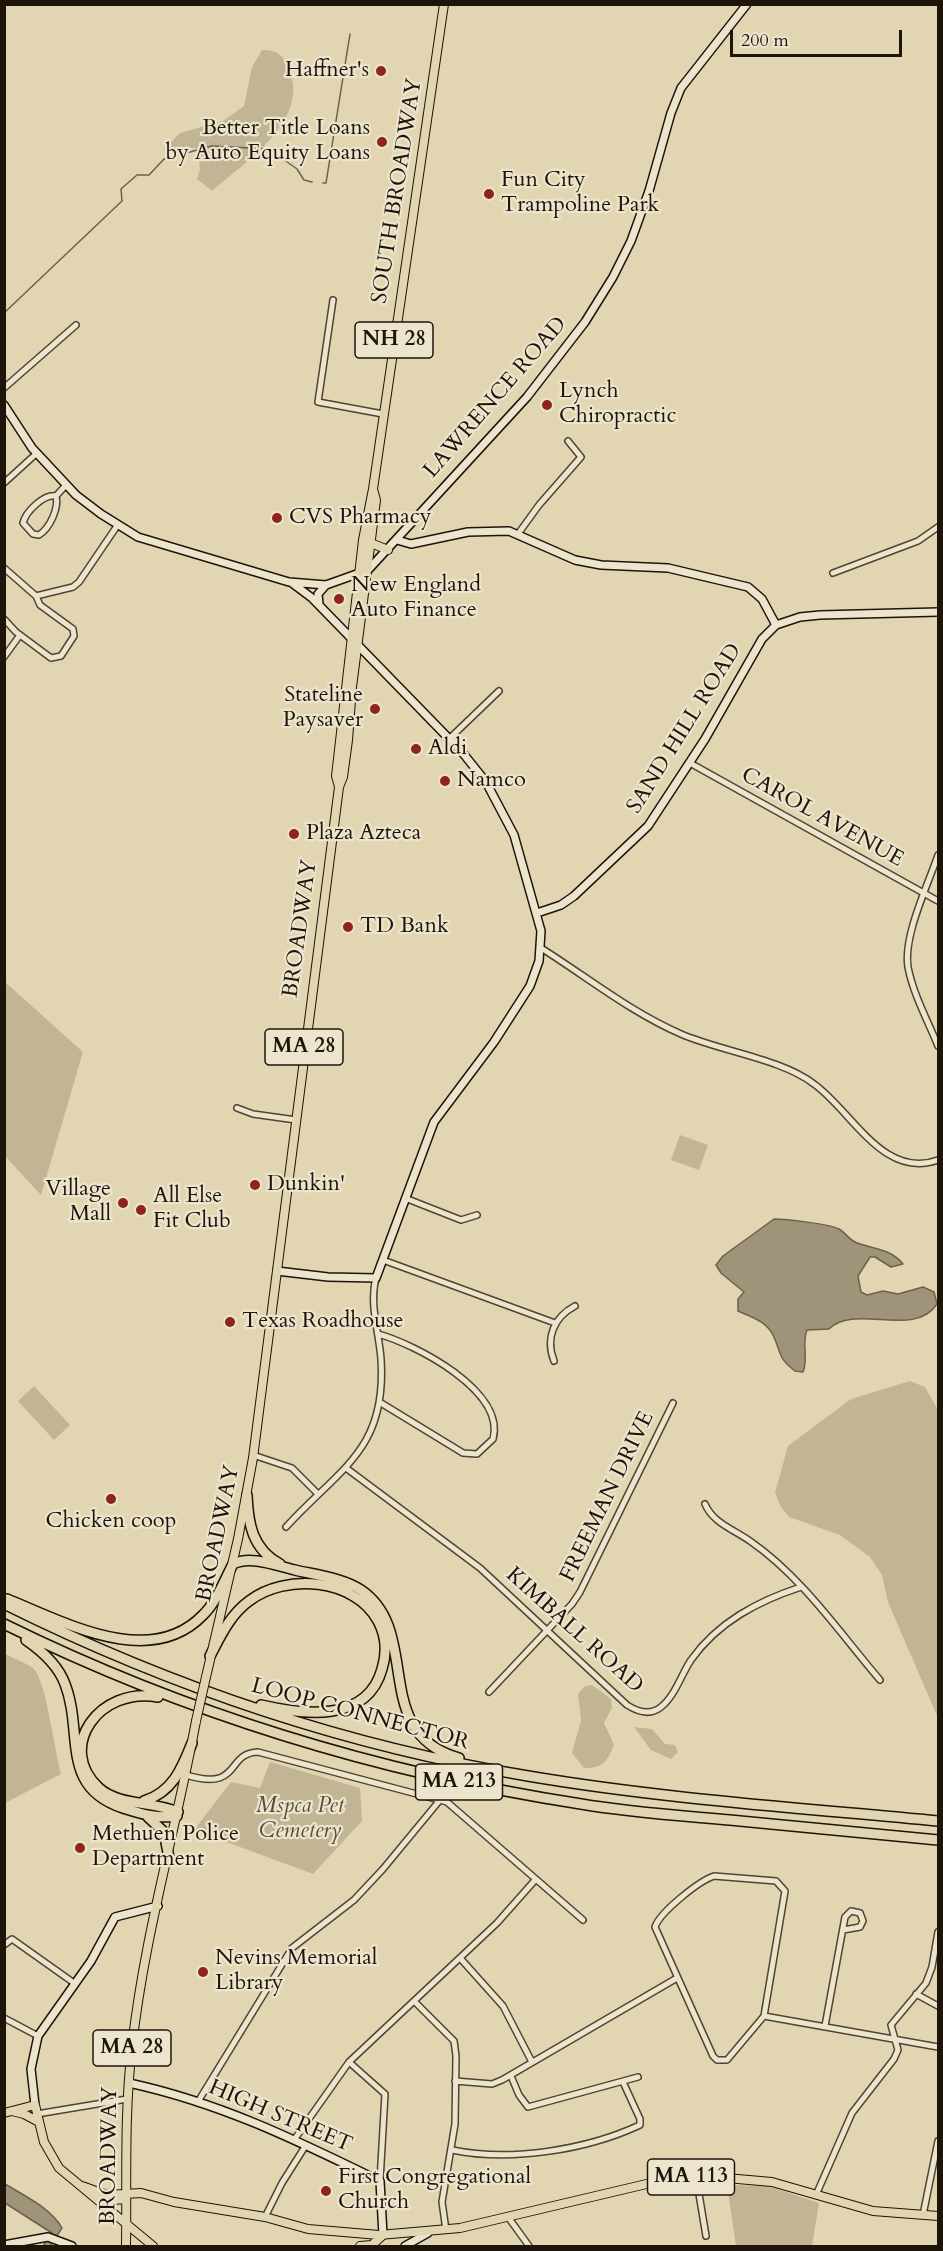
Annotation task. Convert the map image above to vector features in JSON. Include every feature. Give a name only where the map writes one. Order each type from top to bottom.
[{"type":"highway","points":[[247,1495],[249,1523],[259,1547],[274,1561],[293,1569]]},
{"type":"highway","points":[[4,1598],[103,1634],[134,1641],[153,1641],[180,1632],[203,1615],[233,1564],[254,1561],[353,1586],[377,1604],[391,1633],[403,1704],[412,1724],[427,1741],[455,1757],[528,1776]]},
{"type":"highway","points":[[189,1683],[274,1708],[312,1713],[336,1712],[357,1703],[371,1690],[381,1675],[386,1652],[379,1622],[371,1610],[356,1597],[324,1586],[290,1584],[268,1589],[247,1602],[227,1624],[210,1656]]},
{"type":"highway","name":"LOOP CONNECTOR","points":[[4,1604],[116,1656],[264,1711],[364,1741],[528,1776],[652,1793],[939,1821]]},
{"type":"highway","points":[[4,1624],[42,1652],[62,1676],[69,1697],[78,1765],[87,1784],[107,1802],[143,1815],[157,1818],[178,1814]]},
{"type":"highway","name":"LOOP CONNECTOR","points":[[4,1624],[121,1678],[215,1714],[305,1744],[421,1774],[581,1804],[939,1840]]},
{"type":"highway","points":[[178,1814],[142,1802],[112,1796],[100,1788],[90,1775],[84,1758],[87,1728],[97,1713],[119,1699],[145,1695],[215,1714]]},
{"type":"highway","points":[[142,1802],[159,1796],[172,1783],[182,1768],[192,1743]]},
{"type":"highway","points":[[143,1815],[156,1823],[164,1832],[169,1858]]},
{"type":"main road","name":"SOUTH BROADWAY","points":[[339,787],[336,776],[358,574],[366,516],[373,489],[444,4]]},
{"type":"main road","name":"SOUTH BROADWAY","points":[[334,824],[346,758],[357,645],[368,570],[376,500],[373,489]]},
{"type":"main road","points":[[371,543],[388,550]]},
{"type":"main road","name":"BROADWAY","points":[[126,2245],[124,2196],[127,2099],[142,1984],[196,1721],[247,1495],[334,824]]},
{"type":"main road","points":[[8,2112],[34,2105]]},
{"type":"main road","name":"MA 113","points":[[34,2105],[44,2142],[54,2162],[153,2247]]},
{"type":"main road","points":[[8,2112],[38,2118]]},
{"type":"main road","name":"MA 113","points":[[82,2186],[107,2195],[124,2196],[141,2193],[174,2202],[266,2217],[308,2229],[383,2235],[446,2230],[655,2182],[696,2176],[771,2182],[867,2210],[939,2216]]},
{"type":"main road","points":[[100,2200],[124,2196]]},
{"type":"main road","points":[[126,2245],[129,2239],[141,2235]]},
{"type":"main road","name":"MA 113","points":[[360,2247],[372,2245],[383,2235]]},
{"type":"street","name":"LAWRENCE ROAD","points":[[326,585],[368,570],[527,397],[569,344],[599,300],[625,253],[640,216],[662,139],[681,88],[747,4]]},
{"type":"street","points":[[333,300],[318,402],[322,405],[384,414]]},
{"type":"street","points":[[4,388],[76,325]]},
{"type":"street","points":[[4,405],[14,423],[37,453],[66,485],[88,506],[117,526],[149,541],[290,582],[326,585]]},
{"type":"street","points":[[518,534],[539,505],[581,457],[568,441]]},
{"type":"street","points":[[4,483],[37,453]]},
{"type":"street","points":[[56,496],[58,505],[45,530],[39,535],[33,534],[24,526],[24,517],[48,496],[56,496],[66,485]]},
{"type":"street","points":[[36,596],[72,587],[79,582],[117,526]]},
{"type":"street","points":[[833,573],[918,541],[939,527]]},
{"type":"street","points":[[398,540],[411,544],[488,530],[518,534],[574,560],[668,568],[748,587],[762,599],[776,625],[800,617],[820,615],[939,612]]},
{"type":"street","points":[[4,568],[36,596],[40,605],[73,629],[74,636],[61,656],[51,658],[20,635],[4,619]]},
{"type":"street","points":[[286,1527],[317,1493],[346,1468],[363,1449],[374,1427],[381,1403],[378,1334],[372,1295],[376,1278],[434,1122],[495,1042],[520,1003],[534,978],[541,948],[537,913],[506,816],[480,773],[319,604],[290,582]]},
{"type":"street","points":[[319,604],[318,594],[326,585]]},
{"type":"street","name":"SAND HILL ROAD","points":[[537,913],[570,899],[639,836],[660,810],[690,763],[762,639],[776,625]]},
{"type":"street","points":[[4,657],[20,635]]},
{"type":"street","points":[[449,739],[499,691]]},
{"type":"street","name":"CAROL AVENUE","points":[[690,763],[939,901]]},
{"type":"street","points":[[939,855],[912,934],[908,961],[913,983],[939,1046]]},
{"type":"street","points":[[541,948],[675,1032],[808,1079],[881,1149],[897,1160],[916,1164],[939,1160]]},
{"type":"street","points":[[237,1108],[253,1114],[296,1120]]},
{"type":"street","points":[[405,1198],[462,1220],[477,1215]]},
{"type":"street","points":[[383,1260],[555,1323]]},
{"type":"street","points":[[277,1271],[328,1277],[376,1278]]},
{"type":"street","points":[[554,1361],[550,1346],[555,1323],[559,1317],[575,1306]]},
{"type":"street","points":[[378,1334],[417,1350],[475,1389],[492,1418],[493,1439],[477,1454],[463,1454],[381,1403]]},
{"type":"street","name":"FREEMAN DRIVE","points":[[489,1692],[580,1592],[673,1403]]},
{"type":"street","points":[[253,1455],[292,1468],[317,1493]]},
{"type":"street","name":"KIMBALL ROAD","points":[[346,1468],[480,1568],[627,1705],[641,1712],[661,1707],[667,1701],[690,1661],[718,1631],[756,1605],[801,1587]]},
{"type":"street","points":[[705,1504],[711,1518],[764,1551],[801,1587],[880,1680]]},
{"type":"street","points":[[186,1775],[204,1780],[222,1778],[246,1754],[258,1752],[440,1800],[453,1805],[584,1920]]},
{"type":"street","points":[[199,2100],[292,1948],[354,1900],[440,1800]]},
{"type":"street","points":[[714,1876],[776,1881],[784,1887],[785,1898],[764,2016],[727,2060],[717,2060],[655,1927],[661,1918],[694,1888],[714,1876]]},
{"type":"street","points":[[294,2140],[349,2062],[460,1958],[513,1906],[536,1879]]},
{"type":"street","points":[[34,2105],[32,2069],[38,2036],[95,1954],[115,1917],[158,1906]]},
{"type":"street","points":[[825,2026],[843,1930]]},
{"type":"street","points":[[816,2195],[852,2113],[894,2059],[898,2050],[891,2025],[926,1983],[935,1965],[939,1932]]},
{"type":"street","points":[[4,1945],[12,1939],[74,1983]]},
{"type":"street","points":[[460,1958],[503,2006],[532,2062]]},
{"type":"street","points":[[455,2081],[492,2084],[511,2076],[677,1978]]},
{"type":"street","points":[[916,1994],[939,2006]]},
{"type":"street","points":[[414,2001],[454,2041],[452,2150],[442,2202],[446,2230]]},
{"type":"street","points":[[764,2016],[939,2047]]},
{"type":"street","points":[[4,2018],[38,2036]]},
{"type":"street","points":[[349,2062],[385,2094],[380,2181],[383,2235]]},
{"type":"street","points":[[511,2076],[519,2095],[528,2107],[638,2077]]},
{"type":"street","points":[[452,2150],[466,2153],[547,2152],[602,2139],[640,2125],[623,2082]]},
{"type":"street","name":"HIGH STREET","points":[[129,2083],[199,2100],[234,2112],[380,2181]]},
{"type":"street","points":[[38,2118],[127,2099]]},
{"type":"street","points":[[923,2215],[939,2141]]},
{"type":"street","points":[[266,2217],[306,2145]]},
{"type":"street","points":[[696,2176],[706,2236]]},
{"type":"street","points":[[508,2217],[529,2247]]},
{"type":"street","points":[[405,2247],[428,2233]]},
{"type":"street","points":[[4,2246],[48,2237],[72,2247]]},
{"type":"green space","points":[[262,50],[276,52],[287,64],[293,88],[291,106],[283,123],[271,139],[212,191],[197,179],[200,170],[198,148],[163,150],[180,133],[223,121],[244,106],[252,67]]},
{"type":"green space","points":[[5,982],[83,1052],[41,1195],[5,1156]]},
{"type":"green space","points":[[680,1135],[708,1145],[699,1170],[671,1160]]},
{"type":"green space","points":[[910,1381],[925,1387],[938,1410],[938,1718],[888,1602],[882,1575],[870,1557],[840,1535],[789,1517],[781,1507],[775,1493],[788,1446],[851,1399]]},
{"type":"green space","points":[[34,1386],[70,1425],[54,1440],[18,1401]]},
{"type":"green space","points":[[5,1654],[34,1669],[38,1676],[46,1702],[61,1774],[5,1803]]},
{"type":"green space","points":[[592,1685],[611,1699],[612,1708],[604,1723],[614,1745],[604,1763],[596,1767],[584,1768],[572,1753],[581,1720],[578,1694],[585,1686]]},
{"type":"green space","points":[[634,1727],[652,1729],[665,1744],[675,1745],[678,1752],[671,1759],[651,1750]]},
{"type":"green space","name":"Mspca Pet Cemetery","points":[[270,1762],[360,1788],[362,1821],[313,1874],[194,1830],[231,1782],[260,1788]]},
{"type":"green space","points":[[727,2185],[768,2186],[819,2203],[812,2246],[736,2246]]},
{"type":"shaded area","points":[[774,1219],[834,1227],[854,1242],[888,1252],[903,1264],[891,1267],[875,1257],[870,1257],[858,1276],[861,1292],[867,1295],[883,1291],[898,1294],[923,1287],[934,1292],[937,1304],[927,1314],[914,1319],[854,1319],[840,1322],[829,1329],[807,1330],[805,1367],[803,1372],[795,1371],[783,1358],[770,1330],[758,1320],[738,1311],[738,1299],[744,1292],[721,1273],[716,1265],[723,1256]]},
{"type":"shaded area","points":[[5,2184],[36,2203],[57,2221],[62,2228],[50,2246],[43,2246],[52,2233],[5,2203]]},
{"type":"waterway","points":[[323,183],[326,183],[350,34]]},
{"type":"waterway","points":[[4,313],[122,201],[121,189],[137,175],[149,175],[164,159],[212,146],[269,149],[297,169],[304,180],[312,182]]},
{"type":"place","name":"Haffner's","points":[[381,71]]},
{"type":"place","name":"Better Title Loans by Auto Equity Loans","points":[[382,142]]},
{"type":"place","name":"Fun City Trampoline Park","points":[[489,194]]},
{"type":"place","name":"Lynch Chiropractic","points":[[547,405]]},
{"type":"place","name":"CVS Pharmacy","points":[[277,518]]},
{"type":"place","name":"New England Auto Finance","points":[[339,599]]},
{"type":"place","name":"Stateline Paysaver","points":[[375,709]]},
{"type":"place","name":"Aldi","points":[[416,749]]},
{"type":"place","name":"Namco","points":[[445,781]]},
{"type":"place","name":"Plaza Azteca","points":[[294,834]]},
{"type":"place","name":"TD Bank","points":[[348,927]]},
{"type":"place","name":"Dunkin'","points":[[255,1185]]},
{"type":"place","name":"Village Mall","points":[[123,1203]]},
{"type":"place","name":"All Else Fit Club","points":[[141,1210]]},
{"type":"place","name":"Texas Roadhouse","points":[[230,1322]]},
{"type":"place","name":"Chicken coop","points":[[111,1499]]},
{"type":"place","name":"Methuen Police Department","points":[[80,1848]]},
{"type":"place","name":"Nevins Memorial Library","points":[[203,1972]]},
{"type":"place","name":"First Congregational Church","points":[[326,2191]]}]
